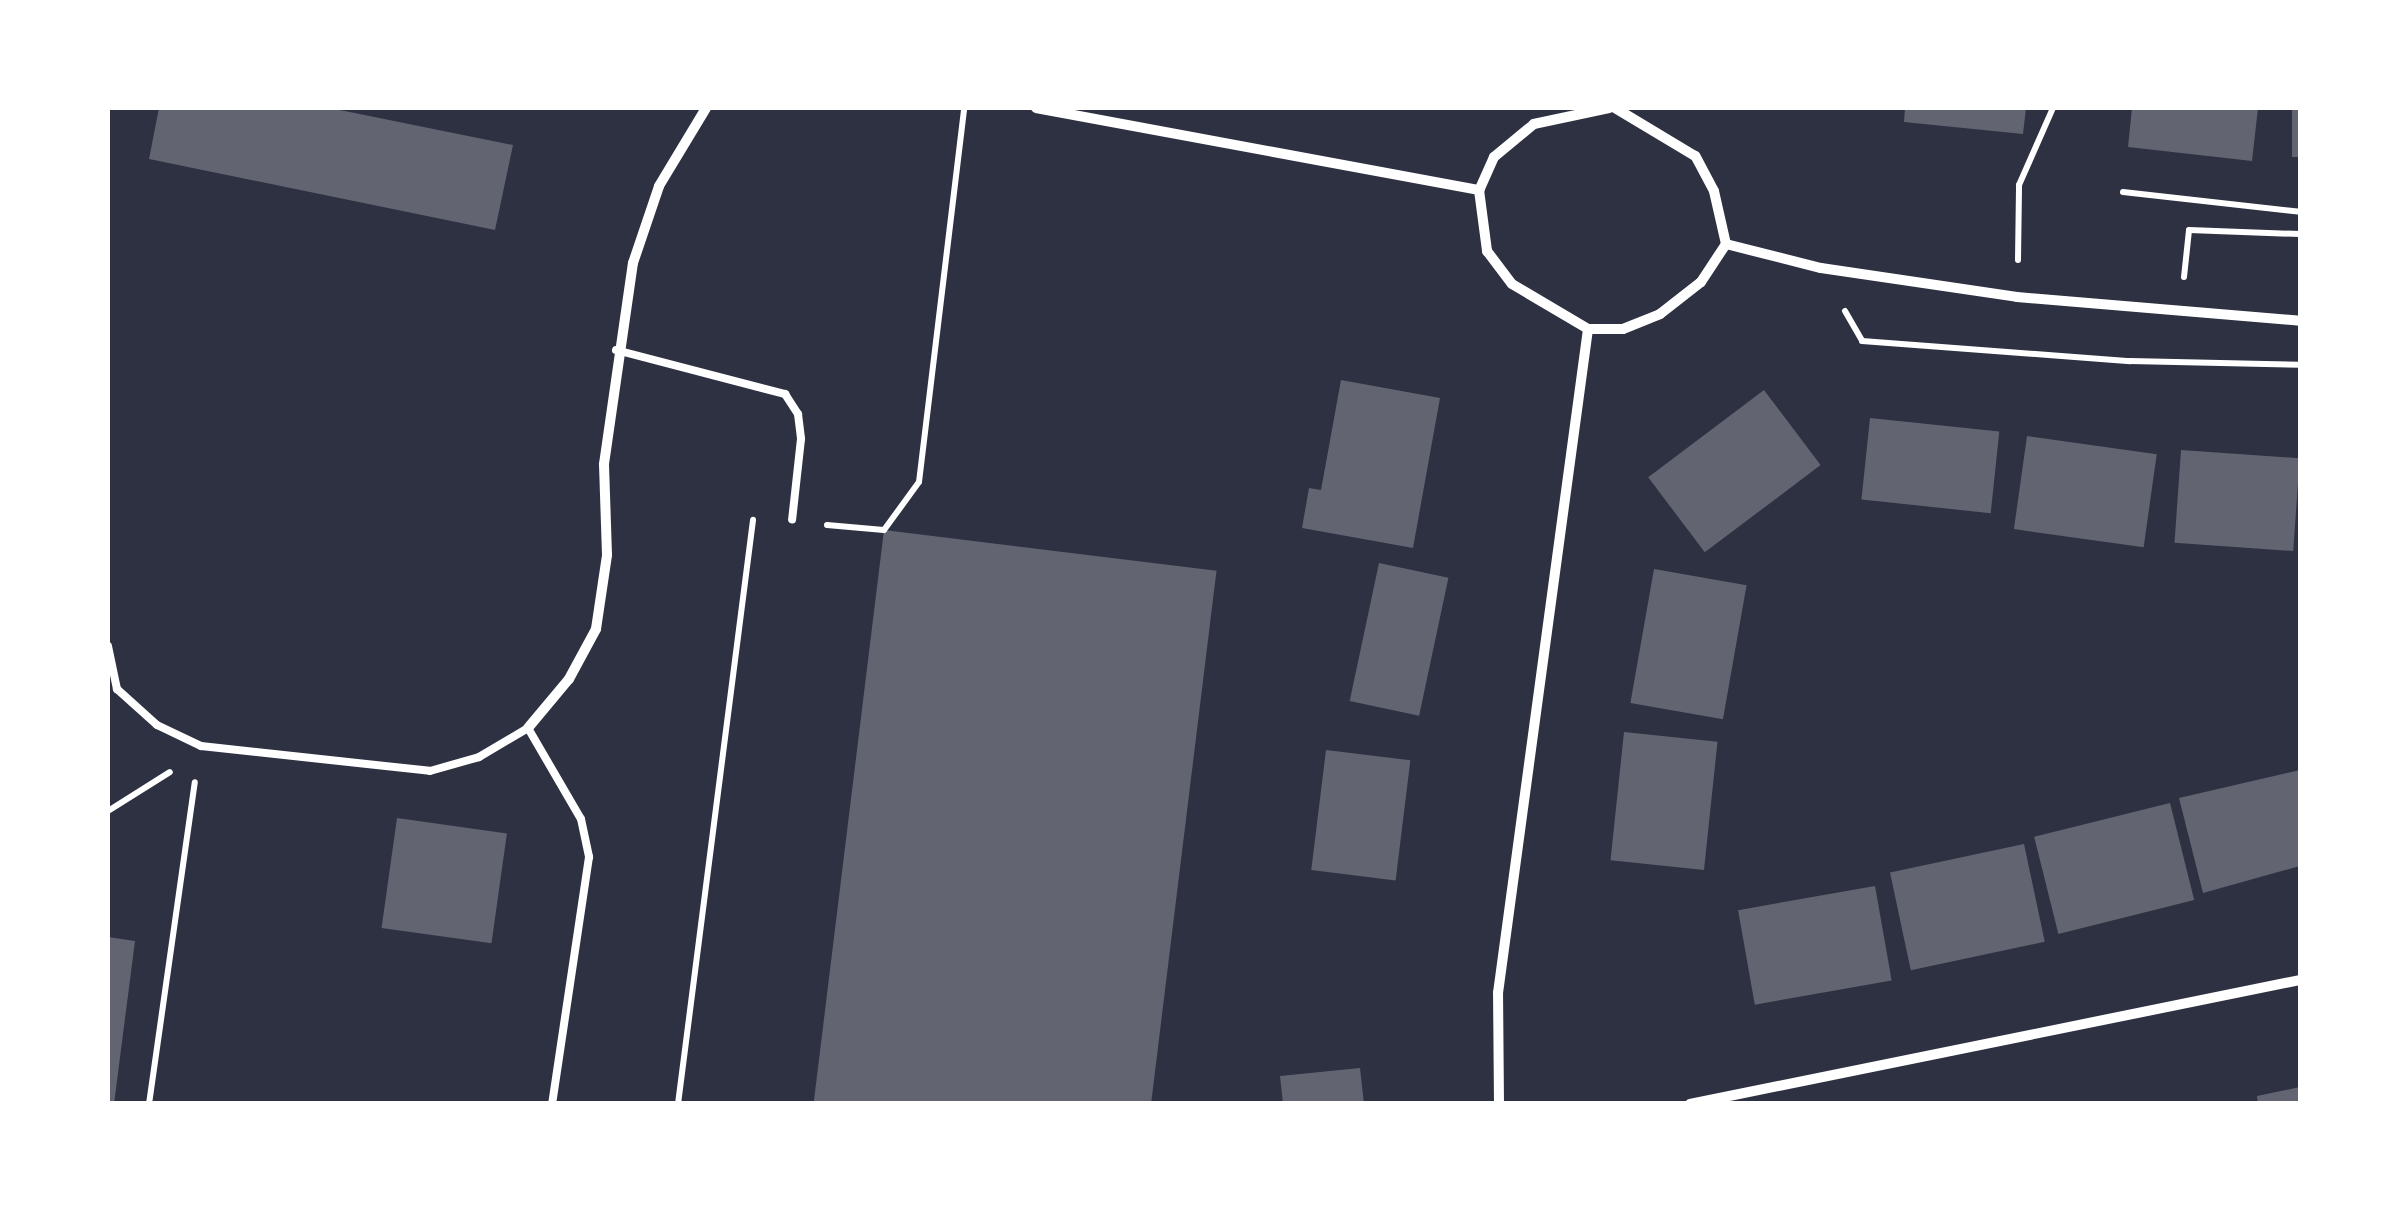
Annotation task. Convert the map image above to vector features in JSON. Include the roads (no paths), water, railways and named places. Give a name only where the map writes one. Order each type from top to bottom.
[{"type":"street","points":[[528,728],[569,679],[596,629],[607,555],[604,464],[616,350],[633,263],[659,186],[706,108]]},
{"type":"street","points":[[1036,108],[1479,190]]},
{"type":"street","points":[[1612,108],[1696,156],[1714,191],[1726,244],[1701,282],[1660,314],[1623,329],[1588,329],[1512,284],[1488,252],[1479,190],[1494,157],[1534,124],[1612,108]]},
{"type":"street","points":[[1726,244],[1822,268],[2018,296],[2180,315],[2300,321]]},
{"type":"street","points":[[1499,1104],[1498,994],[1588,329]]},
{"type":"street","points":[[1690,1104],[2300,980]]},
{"type":"lane","points":[[616,350],[785,394],[798,414],[801,439],[792,520]]},
{"type":"lane","points":[[108,646],[118,689],[157,724],[196,745],[430,771],[480,757],[528,728],[581,819],[589,857],[552,1104]]}]
